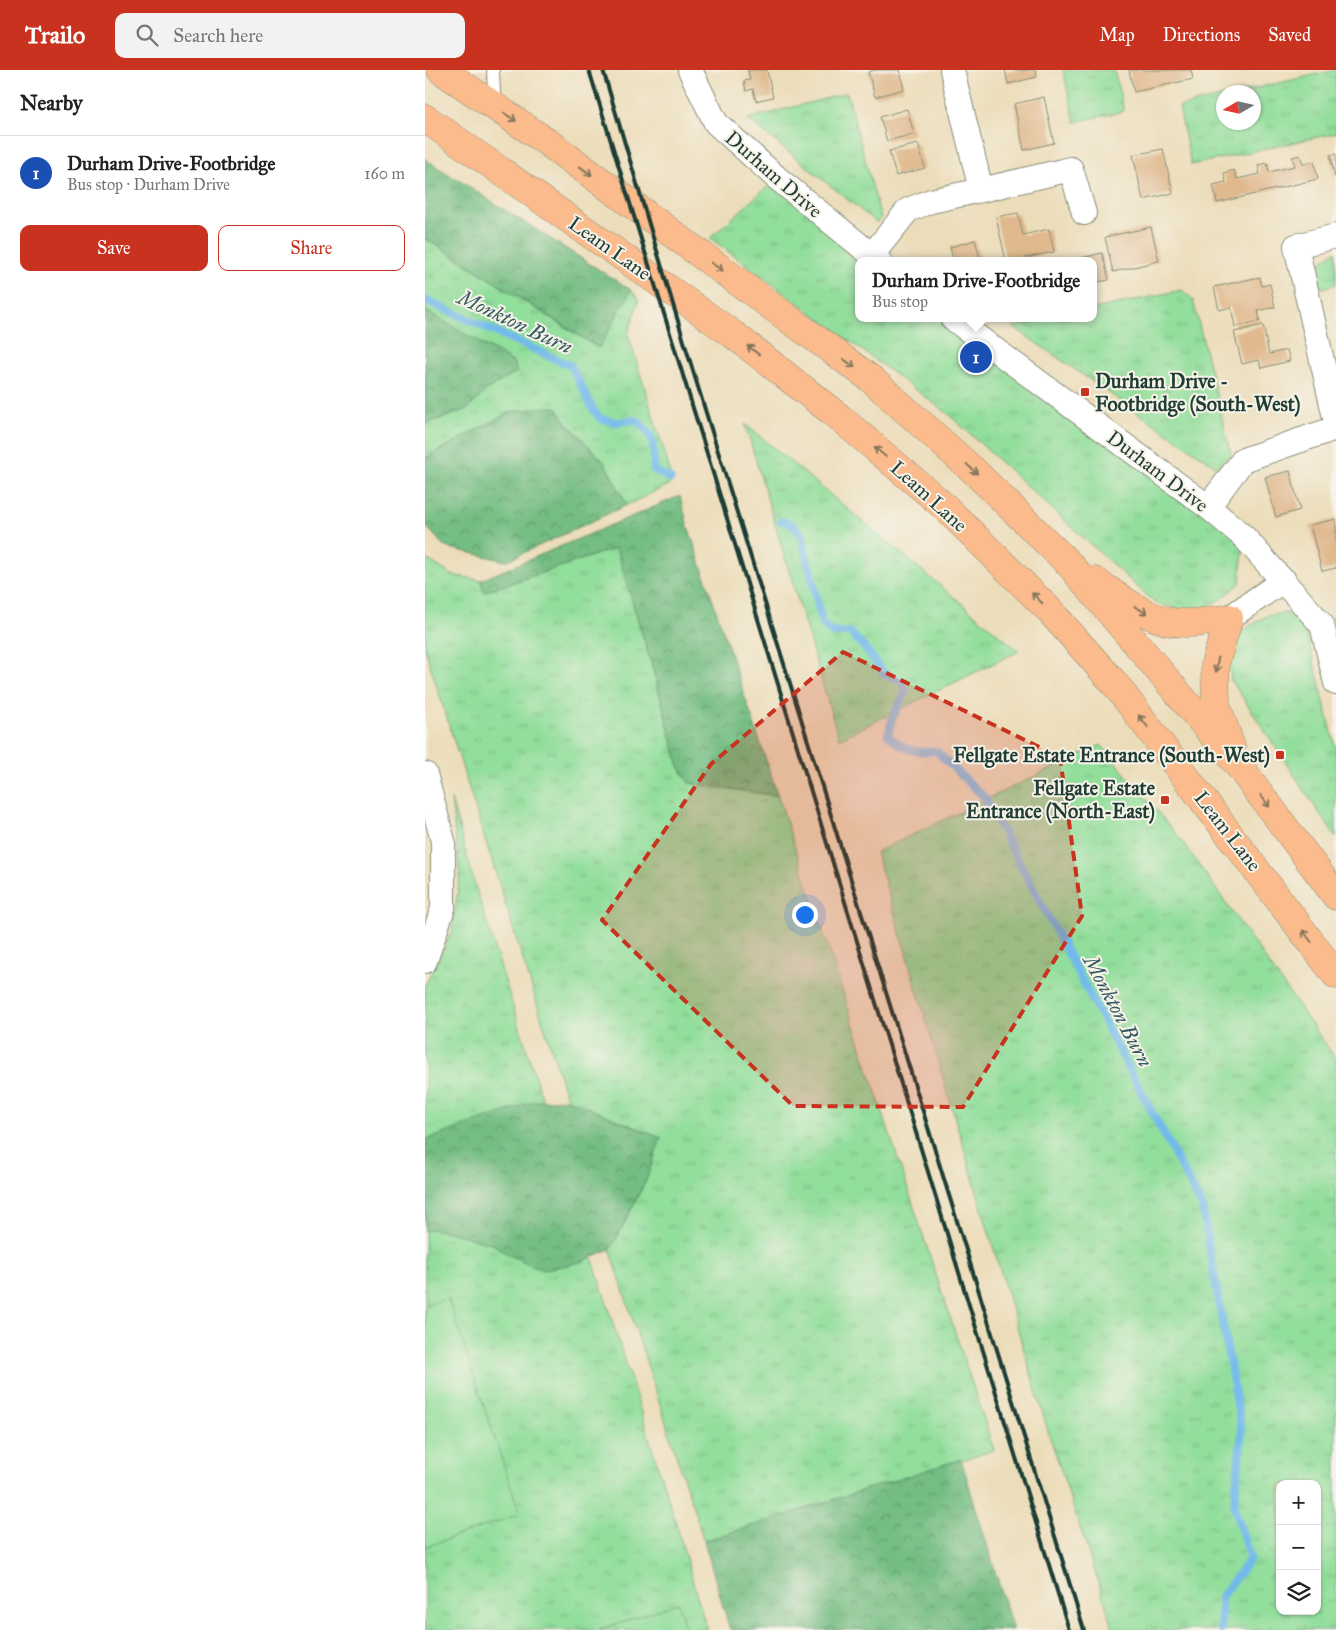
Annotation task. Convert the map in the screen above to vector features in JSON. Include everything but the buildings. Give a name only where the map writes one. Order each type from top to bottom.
[{"type":"highway","points":[[441,70],[547,142],[871,379],[975,472],[1070,565],[1236,762],[1336,896]]},
{"type":"highway","name":"Leam Lane","points":[[425,118],[734,335],[840,418],[945,507],[1049,610],[1115,684],[1336,975]]},
{"type":"highway","points":[[1070,565],[1144,613],[1166,621],[1186,623],[1229,618],[1215,664],[1216,704],[1236,762]]},
{"type":"street","name":"Durham Drive","points":[[690,70],[716,123],[777,178],[874,257]]},
{"type":"street","points":[[952,70],[981,190]]},
{"type":"street","points":[[876,257],[908,210],[931,201],[1071,169],[1084,213]]},
{"type":"street","points":[[1336,236],[1296,246],[1336,422]]},
{"type":"street","name":"Durham Drive","points":[[957,322],[1208,507],[1244,537],[1322,625],[1336,683]]},
{"type":"street","points":[[1208,507],[1243,460],[1336,428]]},
{"type":"street","points":[[1229,618],[1284,580]]},
{"type":"street","points":[[425,961],[443,908],[443,840],[427,785]]},
{"type":"lane","points":[[493,70],[494,93]]},
{"type":"highlighted area","points":[[843,652],[1060,757],[1082,916],[963,1107],[793,1106],[602,920],[711,764]]},
{"type":"green space","points":[[1063,70],[1114,70],[1124,111],[1075,122]]},
{"type":"green space","points":[[1336,70],[1336,133],[1191,165],[1179,107],[1216,98],[1216,130],[1261,130],[1261,87]]},
{"type":"green space","points":[[847,93],[881,218],[877,223],[747,119]]},
{"type":"green space","points":[[425,159],[631,290],[599,348],[425,238]]},
{"type":"green space","points":[[777,178],[874,257],[855,257],[855,322],[957,322],[1244,537],[1240,583],[1220,600],[1201,608],[1181,609],[1155,603],[947,413],[710,238]]},
{"type":"green space","points":[[425,238],[598,348],[631,290],[639,300],[628,334],[670,471],[669,485],[627,505],[604,462],[566,422],[556,407],[510,412],[425,458],[425,424],[468,409],[486,390],[517,372],[425,310]]},
{"type":"green space","points":[[1336,251],[1336,284],[1319,289],[1317,271],[1319,266],[1321,262]]},
{"type":"green space","points":[[1182,290],[1193,300],[1231,454],[1217,467],[1013,327],[1035,322],[1097,322],[1097,308]]},
{"type":"green space","points":[[425,310],[513,362],[517,372],[486,390],[468,409],[425,424]]},
{"type":"green space","points":[[556,407],[566,422],[604,462],[627,505],[506,561],[445,547],[425,525],[425,458],[510,412]]},
{"type":"green space","points":[[745,424],[1019,651],[839,739]]},
{"type":"green space","points":[[680,496],[687,523],[778,796],[689,783],[679,766],[652,666],[616,548],[484,592],[481,580]]},
{"type":"green space","points":[[616,548],[652,666],[679,766],[689,783],[778,796],[994,1450],[704,1541],[610,1249],[661,1138],[567,1099],[425,649],[425,558],[452,575],[481,580],[484,592]]},
{"type":"green space","points":[[1286,613],[1300,623],[1307,635],[1336,749],[1336,838],[1231,680],[1228,658],[1237,634],[1268,615]]},
{"type":"green space","points":[[1101,745],[1182,841],[1336,1059],[1336,1630],[1114,1630],[1047,1428],[876,852]]},
{"type":"green space","points":[[451,799],[477,892],[675,1520],[707,1630],[425,1630],[425,985],[452,932],[460,876]]},
{"type":"green space","points":[[567,1099],[661,1138],[647,1178],[610,1249],[581,1262],[543,1270],[509,1255],[494,1245],[453,1233],[431,1229],[425,1231],[425,1140],[535,1101]]},
{"type":"green space","points":[[448,1298],[520,1514],[425,1547],[425,1306]]},
{"type":"green space","points":[[961,1459],[1013,1630],[730,1630],[704,1541]]},
{"type":"green space","points":[[678,1603],[686,1630],[599,1630]]},
{"type":"waterway","name":"Monkton Burn","points":[[425,300],[571,366],[594,411],[601,419],[616,422],[636,420],[643,426],[653,442],[654,470],[671,479]]},
{"type":"waterway","name":"Monkton Burn","points":[[781,521],[792,524],[802,535],[822,623],[832,633],[850,632],[870,654],[884,674],[901,681],[906,691],[892,719],[888,735],[899,744],[915,751],[936,751],[985,798],[1202,1206],[1242,1432],[1234,1506],[1250,1559],[1221,1597],[1221,1630]]},
{"type":"railway","points":[[589,70],[1069,1630]]},
{"type":"railway","points":[[603,70],[689,358],[1084,1630]]},
{"type":"place","name":"Durham Drive-Footbridge","points":[[976,357]]},
{"type":"place","name":"Durham Drive - Footbridge (South-West)","points":[[1085,392]]},
{"type":"place","name":"Fellgate Estate Entrance (South-West)","points":[[1280,755]]},
{"type":"place","name":"Fellgate Estate Entrance (North-East)","points":[[1165,800]]}]
